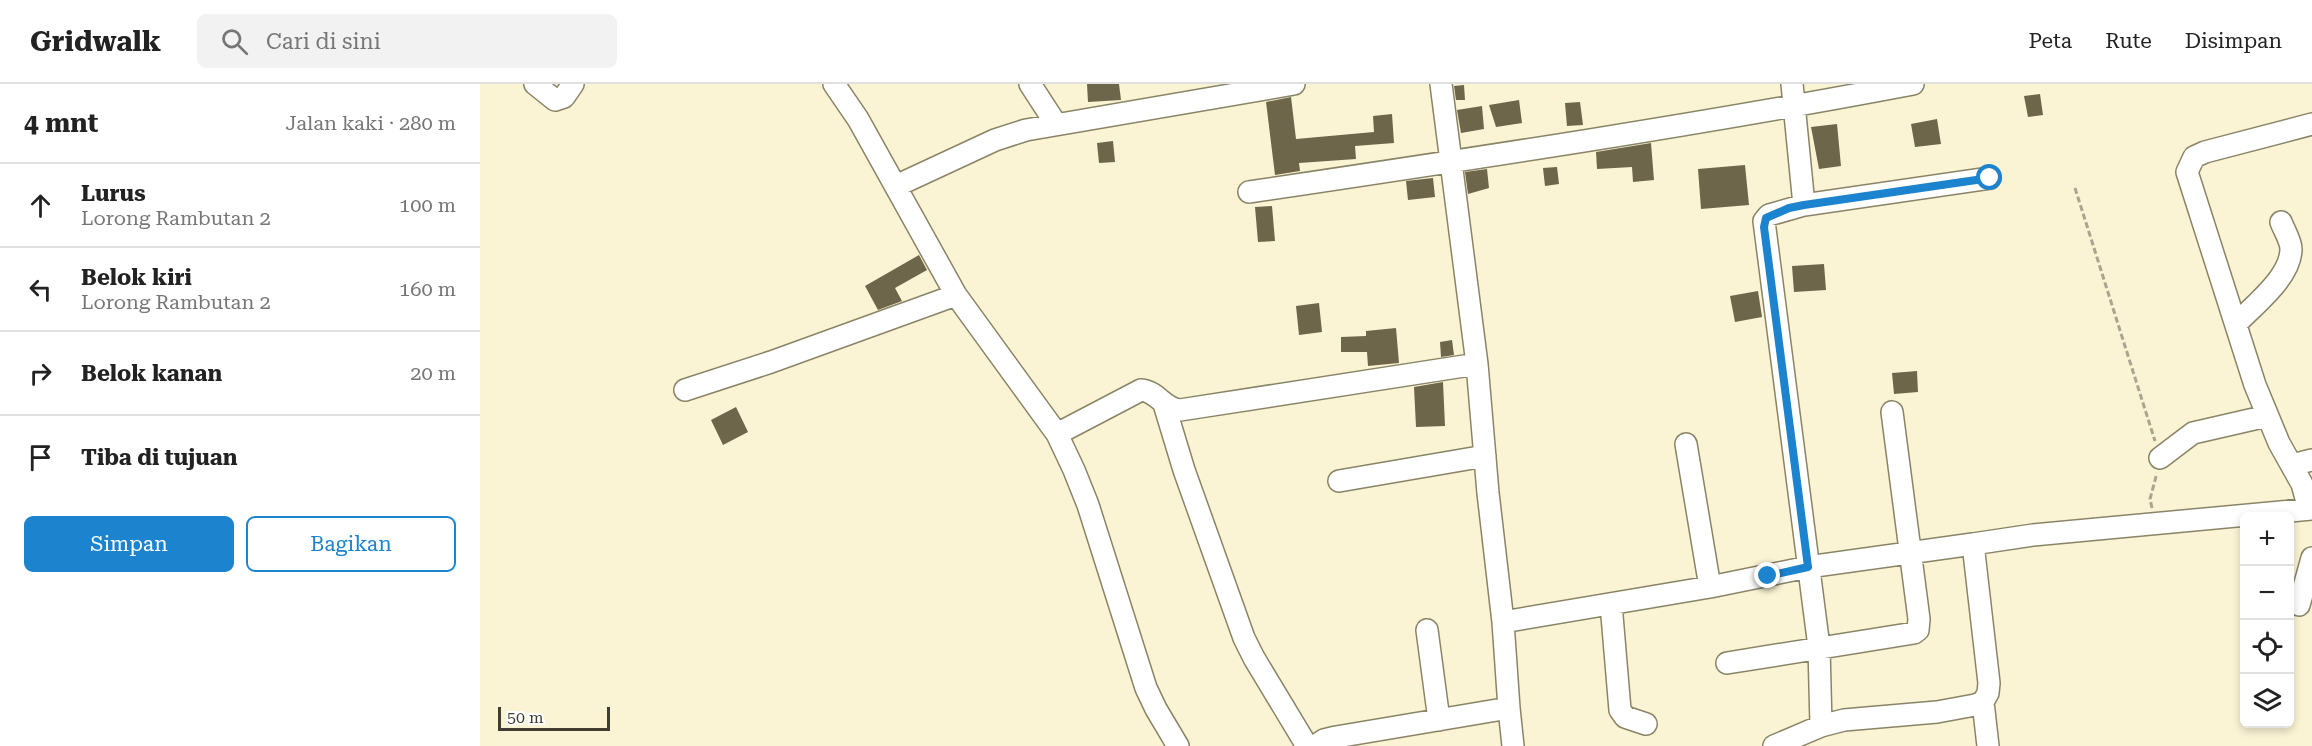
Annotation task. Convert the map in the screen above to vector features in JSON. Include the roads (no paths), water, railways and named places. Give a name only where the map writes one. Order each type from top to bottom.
[{"type":"street","points":[[535,84],[555,100],[564,97],[573,84]]},
{"type":"street","points":[[834,84],[858,119],[956,295],[1057,434],[1088,505],[1146,688],[1178,746]]},
{"type":"street","points":[[1030,84],[1056,124]]},
{"type":"street","points":[[896,186],[995,140],[1026,130],[1294,84]]},
{"type":"street","points":[[1441,84],[1477,364],[1514,746]]},
{"type":"street","points":[[1792,84],[1804,205]]},
{"type":"street","points":[[1248,192],[1794,107],[1913,84]]},
{"type":"street","points":[[1503,622],[1910,551],[2033,535],[2311,509],[2302,484],[2267,416],[2195,203],[2187,172],[2194,157],[2205,152],[2312,124]]},
{"type":"street","points":[[1821,726],[1819,647],[1764,224],[1769,215],[1804,205],[1990,178]]},
{"type":"street","points":[[2236,324],[2281,277],[2289,263],[2292,247],[2281,222]]},
{"type":"street","points":[[686,390],[956,295]]},
{"type":"street","points":[[1057,434],[1137,391],[1148,391],[1164,404],[1177,410],[1195,409],[1477,364]]},
{"type":"street","points":[[1164,404],[1184,470],[1244,638],[1307,746]]},
{"type":"street","points":[[1727,663],[1914,633],[1918,630],[1892,412]]},
{"type":"street","points":[[2160,458],[2193,433],[2267,416]]},
{"type":"street","points":[[1686,444],[1710,587]]},
{"type":"street","points":[[1339,481],[1485,456]]},
{"type":"street","points":[[2292,465],[2312,459]]},
{"type":"street","points":[[1973,544],[1989,683],[1988,693],[1983,702],[1988,746]]},
{"type":"street","points":[[2299,605],[2312,558]]},
{"type":"street","points":[[1611,604],[1620,710],[1625,717],[1646,724]]},
{"type":"street","points":[[1427,630],[1439,720]]},
{"type":"street","points":[[1774,746],[1821,726],[1853,719],[1937,712],[1983,702]]},
{"type":"street","points":[[1315,746],[1324,740],[1336,737],[1509,708]]}]
